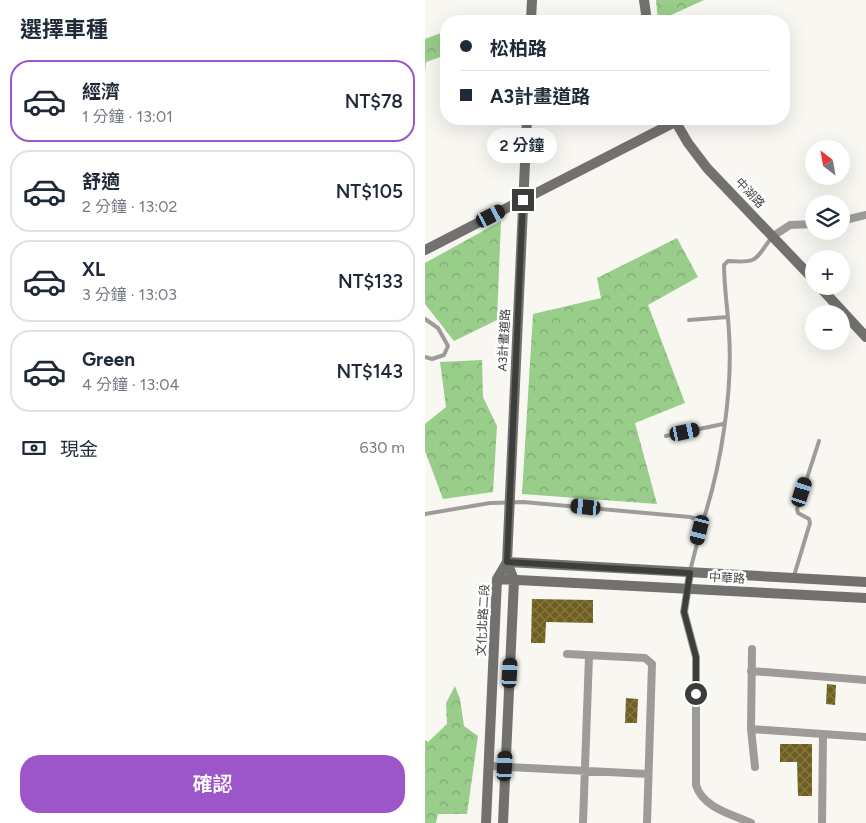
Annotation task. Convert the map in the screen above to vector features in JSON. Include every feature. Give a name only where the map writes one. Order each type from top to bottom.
[{"type":"street","points":[[531,15],[532,0]]},
{"type":"street","points":[[644,0],[646,15]]},
{"type":"street","name":"A3計畫道路","points":[[507,562],[527,125]]},
{"type":"street","points":[[425,250],[665,125]]},
{"type":"street","name":"中湖路","points":[[677,125],[707,168],[805,270]]},
{"type":"street","points":[[850,219],[866,215]]},
{"type":"street","points":[[773,236],[790,225],[805,224]]},
{"type":"street","points":[[827,295],[866,336]]},
{"type":"street","points":[[503,823],[514,580],[507,562]]},
{"type":"street","name":"中華路","points":[[507,562],[866,582]]},
{"type":"street","name":"文化北路二段","points":[[486,823],[497,579],[507,562]]},
{"type":"street","points":[[690,573],[684,612],[696,657],[696,785],[698,794],[704,801],[751,823]]},
{"type":"street","name":"中華路","points":[[497,579],[866,598]]},
{"type":"street","points":[[752,649],[751,729],[755,767]]},
{"type":"street","points":[[567,654],[645,658],[652,664],[647,823]]},
{"type":"street","points":[[583,823],[589,656]]},
{"type":"street","points":[[751,671],[866,680]]},
{"type":"street","points":[[751,729],[866,738]]},
{"type":"street","points":[[822,823],[823,734]]},
{"type":"street","points":[[489,766],[648,774]]},
{"type":"lane","points":[[690,573],[717,472],[723,424],[729,359],[724,265],[728,261],[744,263],[753,260],[773,236]]},
{"type":"lane","points":[[689,320],[728,318]]},
{"type":"lane","points":[[425,319],[438,328],[448,346],[444,355],[432,359],[425,357]]},
{"type":"lane","points":[[665,436],[723,424]]},
{"type":"lane","points":[[794,578],[809,523],[809,519],[798,513],[797,509],[819,441]]},
{"type":"lane","points":[[425,514],[490,503],[509,502],[673,514],[703,521]]},
{"type":"green space","points":[[656,0],[704,0],[671,15],[657,15]]},
{"type":"green space","points":[[440,33],[440,57],[426,62],[425,73],[425,39]]},
{"type":"green space","points":[[501,221],[497,320],[454,341],[425,304],[425,263]]},
{"type":"green space","points":[[677,238],[698,277],[648,305],[685,403],[635,423],[657,504],[522,494],[533,314],[601,298],[597,278]]},
{"type":"green space","points":[[482,360],[483,397],[497,426],[493,492],[443,499],[425,451],[425,424],[446,407],[440,362]]},
{"type":"green space","points":[[455,686],[460,699],[464,726],[478,736],[467,814],[438,814],[436,823],[425,823],[425,740],[428,742],[447,724],[446,703]]},
{"type":"building","points":[[532,599],[593,600],[593,623],[546,622],[545,643],[531,643]]},
{"type":"building","points":[[827,684],[836,685],[835,705],[826,704]]},
{"type":"building","points":[[626,698],[638,699],[637,723],[625,723]]},
{"type":"building","points":[[780,744],[812,744],[812,796],[798,796],[797,762],[780,762]]},
{"type":"route","points":[[523,200],[507,562],[690,573],[685,595],[684,612],[696,657],[696,694]]}]
